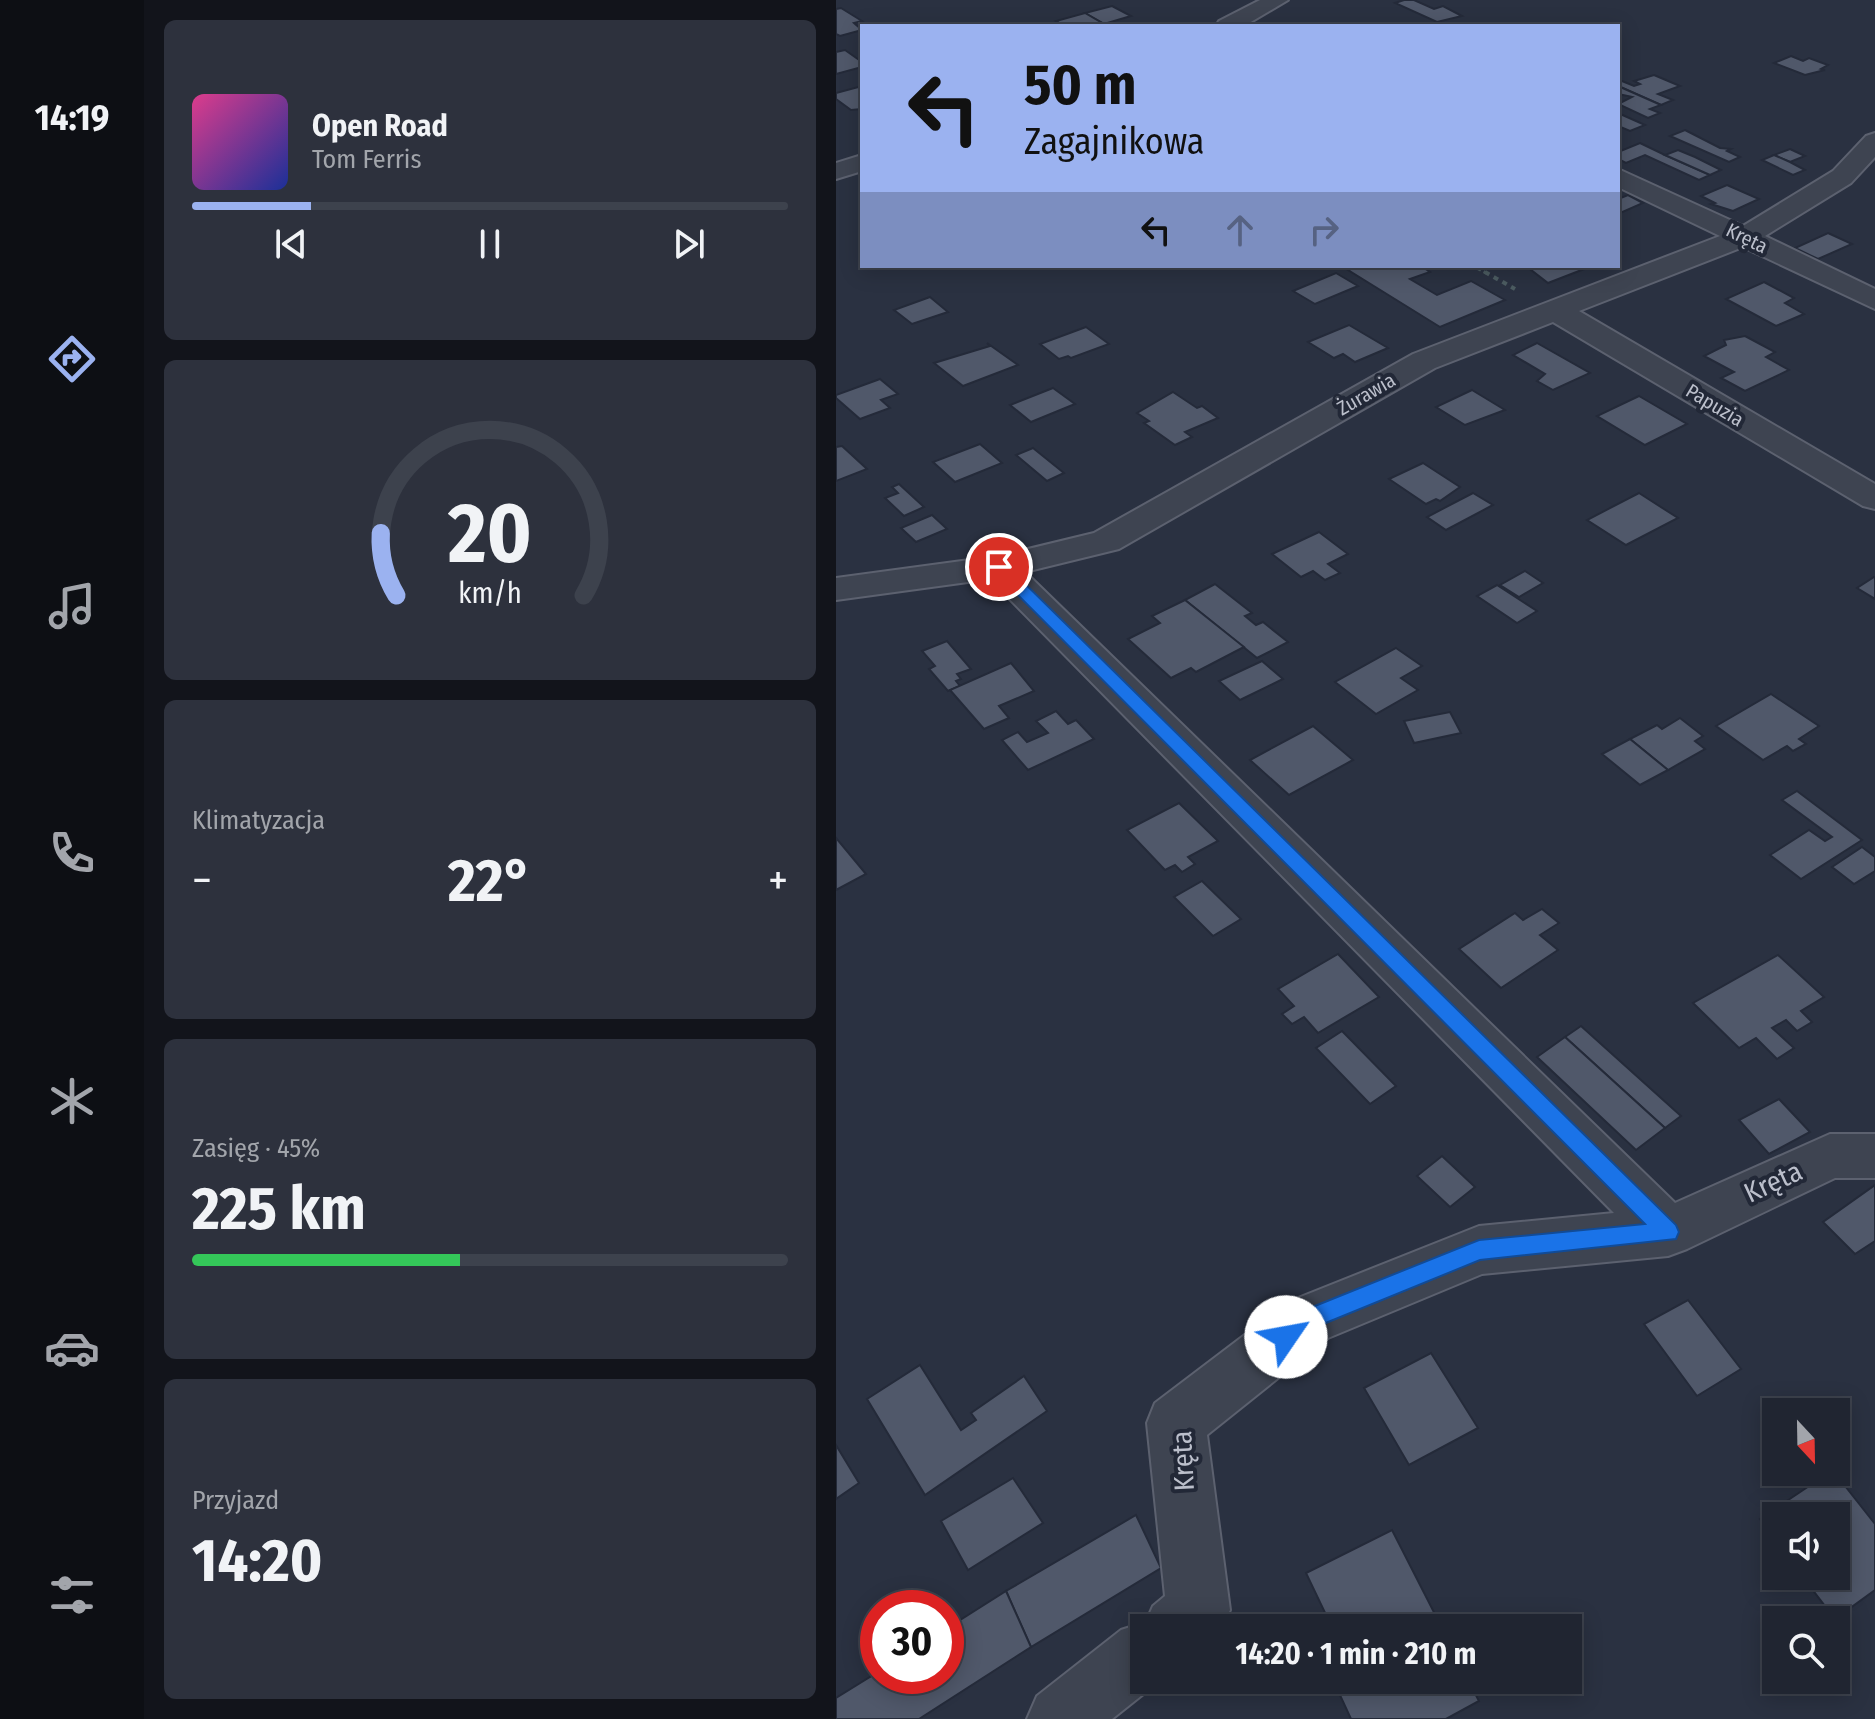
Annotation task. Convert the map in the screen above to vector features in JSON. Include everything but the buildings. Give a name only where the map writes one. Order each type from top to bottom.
[{"type":"street","points":[[1231,24],[1270,4],[1289,21]]},
{"type":"street","name":"Żurawia","points":[[842,581],[999,567],[1106,541],[1424,361],[1744,237],[1842,177],[1863,171],[1875,141]]},
{"type":"street","points":[[836,171],[860,164]]},
{"type":"street","name":"Kręta","points":[[1620,178],[1875,300]]},
{"type":"street","name":"Papuzia","points":[[1555,310],[1875,499]]},
{"type":"street","points":[[999,567],[1668,1232]]},
{"type":"street","name":"Kręta","points":[[1193,1614],[1198,1610],[1176,1423],[1308,1320],[1479,1250],[1668,1232],[1830,1156],[1875,1156]]},
{"type":"street","points":[[1060,1719],[1130,1664]]},
{"type":"route","points":[[999,567],[1668,1232],[1479,1250],[1308,1320],[1286,1337]]}]
